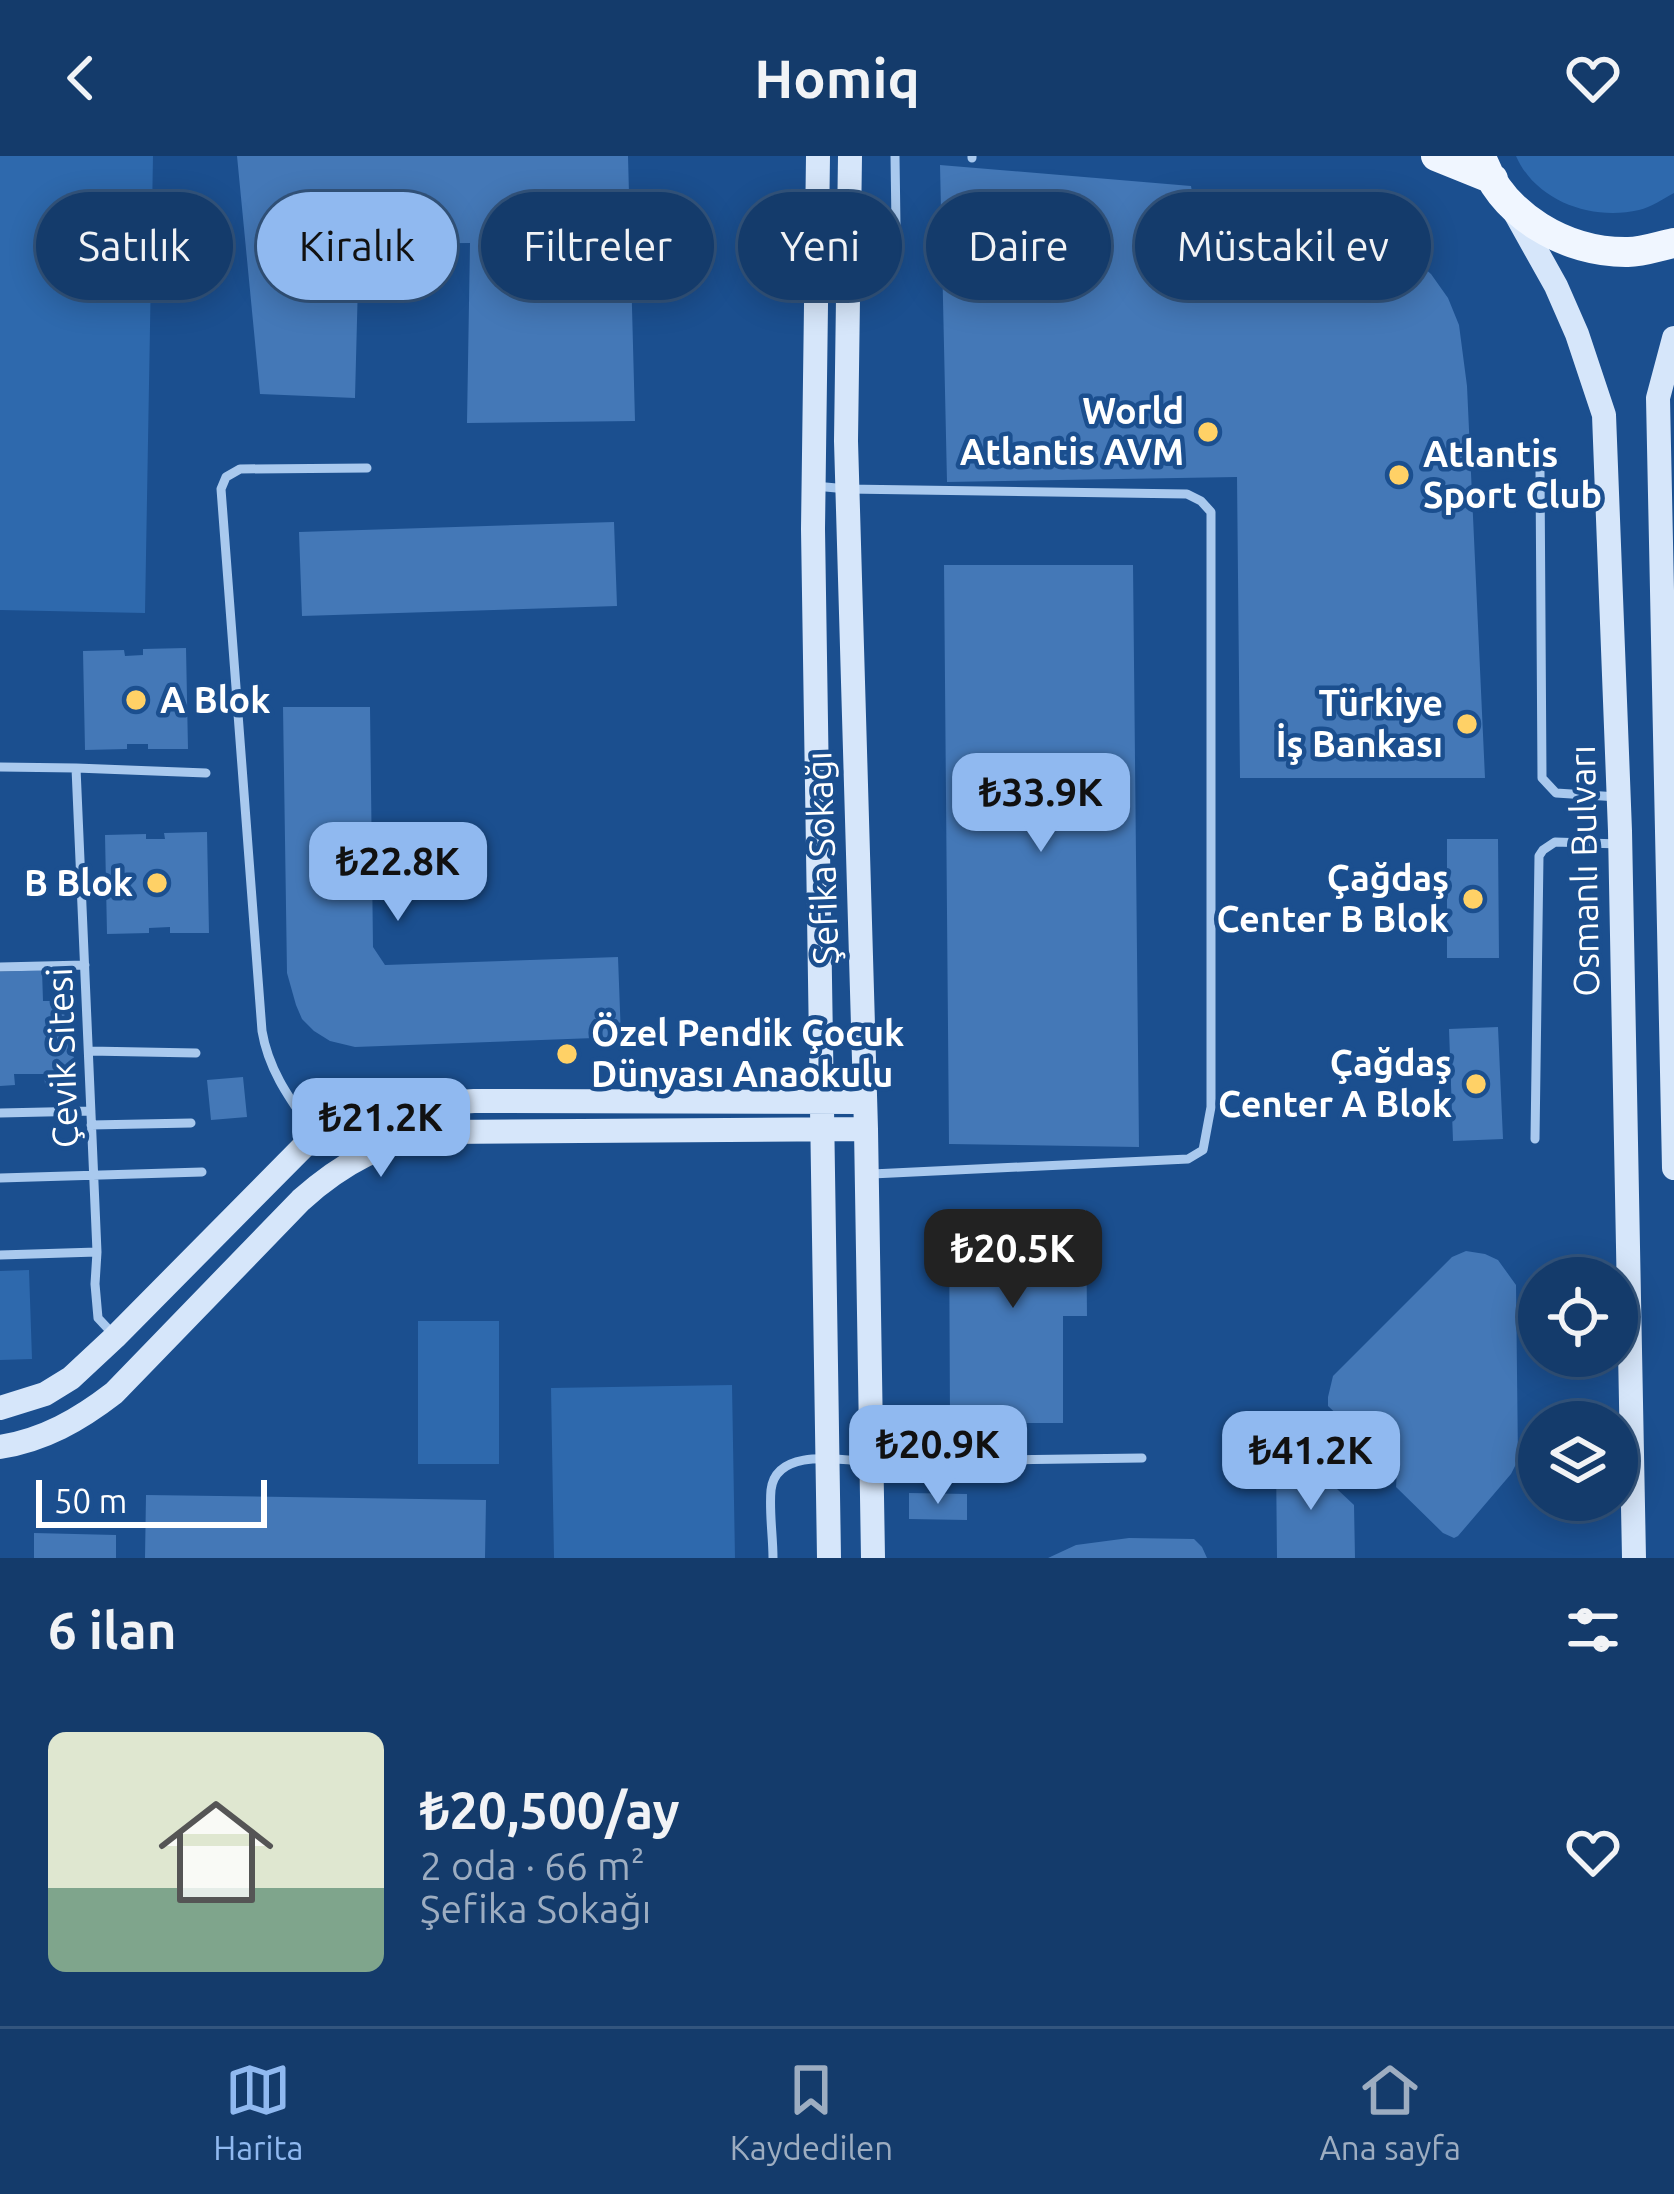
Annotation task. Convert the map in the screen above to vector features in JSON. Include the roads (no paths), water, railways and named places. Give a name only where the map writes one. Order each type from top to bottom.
[{"type":"main road","points":[[1436,156],[1494,180],[1545,232],[1587,248],[1631,252],[1674,243]]},
{"type":"street","name":"Şefika Sokağı","points":[[818,156],[813,486],[829,1558]]},
{"type":"street","name":"Şefika Sokağı","points":[[850,156],[847,489],[873,1558]]},
{"type":"street","name":"Osmanlı Bulvarı","points":[[1494,180],[1556,286],[1604,415],[1620,844],[1634,1558]]},
{"type":"street","points":[[1674,338],[1670,369],[1658,398],[1668,569],[1674,1168]]},
{"type":"street","points":[[0,1408],[45,1394],[71,1378],[304,1147],[352,1116],[380,1107],[474,1101],[865,1102]]},
{"type":"street","points":[[0,1448],[58,1430],[114,1394],[326,1178],[356,1158],[397,1141],[441,1132],[866,1130]]},
{"type":"street","points":[[116,1337],[143,1363]]},
{"type":"lane","points":[[896,156],[896,192]]},
{"type":"lane","points":[[317,1138],[278,1081],[262,1030],[220,489],[226,477],[240,469],[367,468]]},
{"type":"lane","points":[[1540,470],[1542,778],[1556,793],[1618,797]]},
{"type":"lane","points":[[813,486],[1187,494],[1211,512],[1210,1107],[1203,1150],[1188,1159],[866,1174]]},
{"type":"lane","points":[[0,767],[206,773]]},
{"type":"lane","name":"Çevik Sitesi","points":[[76,769],[98,1318],[116,1337]]},
{"type":"lane","points":[[1535,1139],[1539,856],[1555,842],[1620,844]]},
{"type":"lane","points":[[0,967],[85,965]]},
{"type":"lane","points":[[88,1051],[196,1053]]},
{"type":"lane","points":[[0,1113],[91,1111]]},
{"type":"lane","points":[[91,1125],[191,1123]]},
{"type":"lane","points":[[0,1178],[202,1172]]},
{"type":"lane","points":[[0,1255],[97,1252]]},
{"type":"lane","points":[[773,1558],[771,1490],[777,1474],[790,1463],[1142,1458]]},
{"type":"place","name":"World Atlantis AVM","points":[[1208,432]]},
{"type":"place","name":"Atlantis Sport Club","points":[[1399,475]]},
{"type":"place","name":"A Blok","points":[[136,700]]},
{"type":"place","name":"Türkiye İş Bankası","points":[[1467,724]]},
{"type":"place","name":"B Blok","points":[[157,883]]},
{"type":"place","name":"Çağdaş Center B Blok","points":[[1473,899]]},
{"type":"place","name":"Özel Pendik Çocuk Dünyası Anaokulu","points":[[567,1054]]},
{"type":"place","name":"Çağdaş Center A Blok","points":[[1476,1084]]}]
